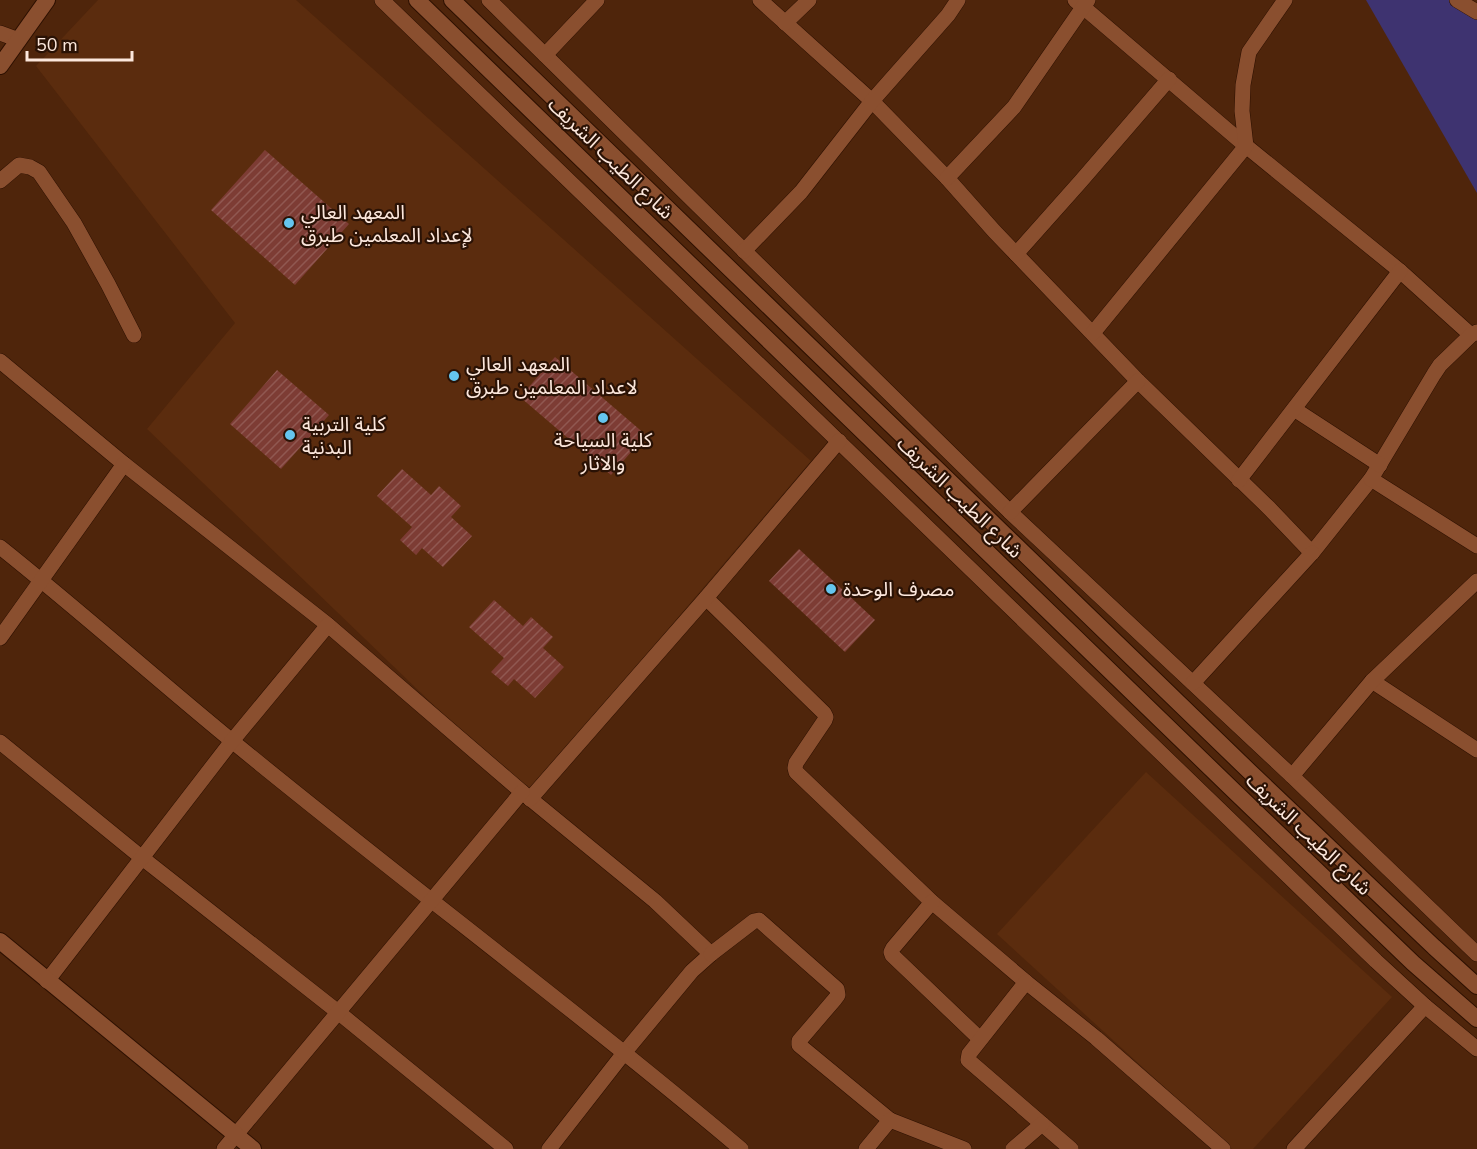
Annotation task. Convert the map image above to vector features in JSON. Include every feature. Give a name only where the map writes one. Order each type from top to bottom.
[{"type":"main road","points":[[0,66],[47,0]]},
{"type":"main road","name":"شارع الطيب الشريف","points":[[417,0],[1241,798],[1413,963],[1477,1019]]},
{"type":"main road","name":"شارع الطيب الشريف","points":[[452,0],[1257,779],[1477,986]]},
{"type":"main road","points":[[0,941],[253,1149]]},
{"type":"street","points":[[382,0],[1376,961],[1477,1049]]},
{"type":"street","points":[[489,0],[1010,512],[1292,776],[1477,954]]},
{"type":"street","points":[[545,55],[597,0]]},
{"type":"street","points":[[760,0],[872,101],[1138,381],[1312,553]]},
{"type":"street","points":[[785,23],[810,0]]},
{"type":"street","points":[[744,251],[801,192],[872,101],[948,15],[958,0]]},
{"type":"street","points":[[1093,333],[1246,146],[1242,111],[1243,85],[1249,52],[1285,0]]},
{"type":"street","points":[[1457,0],[1477,12]]},
{"type":"street","points":[[947,178],[1014,107],[1082,2],[1246,146],[1474,333],[1440,365],[1371,479],[1312,553],[1193,683]]},
{"type":"street","points":[[0,33],[19,40]]},
{"type":"street","points":[[1016,254],[1169,79]]},
{"type":"street","points":[[0,181],[19,165],[39,172],[74,223],[134,334]]},
{"type":"street","points":[[1239,480],[1400,271]]},
{"type":"street","points":[[0,361],[124,464],[328,625],[526,795],[655,901],[711,954]]},
{"type":"street","points":[[1010,512],[1138,381]]},
{"type":"street","points":[[1294,409],[1380,465]]},
{"type":"street","points":[[224,1149],[432,900],[706,598],[839,441]]},
{"type":"street","points":[[0,638],[124,464]]},
{"type":"street","points":[[1371,479],[1477,546]]},
{"type":"street","points":[[0,547],[232,741],[624,1053],[725,1144],[741,1149]]},
{"type":"street","points":[[1292,776],[1372,681],[1477,581]]},
{"type":"street","points":[[706,598],[824,713],[825,720],[796,763],[796,772],[932,902],[1096,1038],[1223,1149]]},
{"type":"street","points":[[47,981],[232,741],[328,625]]},
{"type":"street","points":[[1372,681],[1477,750]]},
{"type":"street","points":[[0,742],[506,1149]]},
{"type":"street","points":[[932,902],[893,948],[892,955],[980,1039]]},
{"type":"street","points":[[549,1149],[692,971],[754,921],[759,920],[837,989],[838,995],[799,1041],[799,1045],[890,1120],[964,1149]]},
{"type":"street","points":[[1026,982],[967,1056],[969,1062],[1071,1149]]},
{"type":"street","points":[[1294,1149],[1425,1006]]},
{"type":"street","points":[[866,1149],[890,1120]]},
{"type":"street","points":[[1013,1149],[1042,1124]]},
{"type":"shaded area","name":"المعهد العالي لاعداد المعلمين طبرق","points":[[98,0],[296,0],[811,461],[527,795],[147,429],[235,323],[36,66]]},
{"type":"shaded area","points":[[1366,0],[1457,0],[1477,17],[1477,193]]},
{"type":"shaded area","points":[[1146,772],[1392,997],[1253,1149],[1232,1149],[997,934]]},
{"type":"building","points":[[265,150],[349,224],[295,285],[211,210]]},
{"type":"building","points":[[555,357],[646,435],[611,475],[520,397]]},
{"type":"building","points":[[277,370],[329,415],[281,469],[230,424]]},
{"type":"building","points":[[402,469],[431,495],[439,486],[461,506],[451,517],[472,536],[443,567],[422,548],[416,555],[400,540],[412,527],[377,496]]},
{"type":"building","points":[[799,549],[875,620],[845,652],[769,581]]},
{"type":"building","points":[[494,600],[523,626],[531,617],[553,637],[543,648],[564,667],[535,698],[514,679],[508,686],[491,672],[504,658],[469,627]]},
{"type":"place","name":"المعهد العالي لإعداد المعلمين طبرق","points":[[289,223]]},
{"type":"place","name":"المعهد العالي لاعداد المعلمين طبرق","points":[[454,376]]},
{"type":"place","name":"كلية السياحة والاثار","points":[[603,418]]},
{"type":"place","name":"كلية التربية البدنية","points":[[290,435]]},
{"type":"place","name":"مصرف الوحدة","points":[[831,589]]}]
